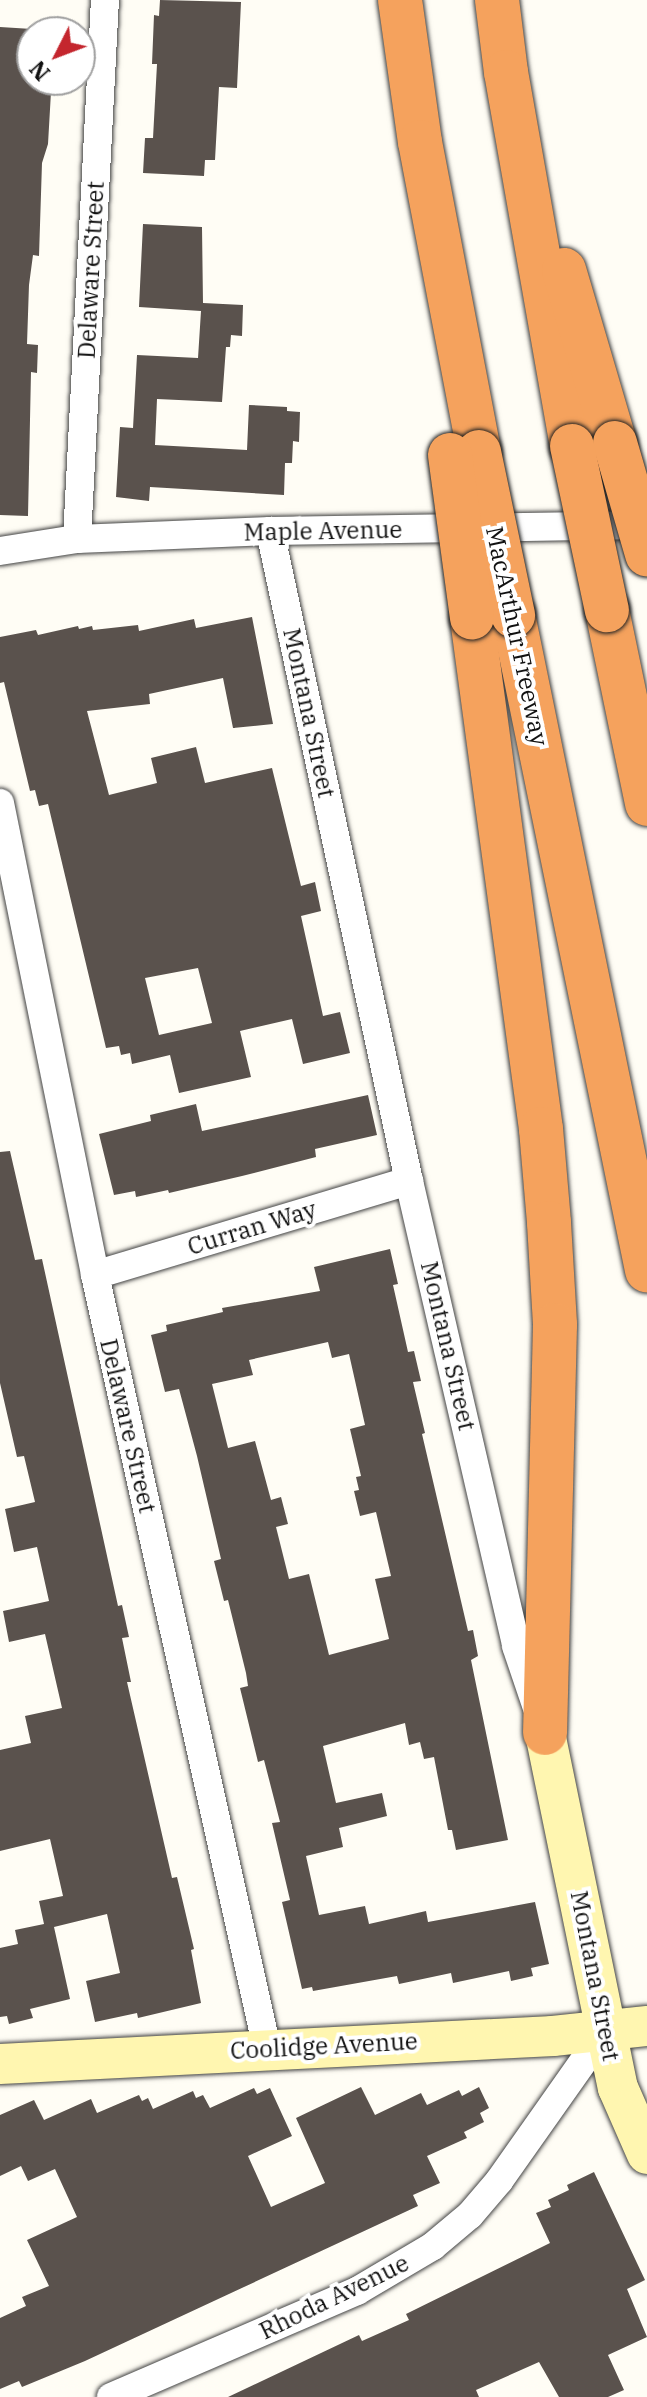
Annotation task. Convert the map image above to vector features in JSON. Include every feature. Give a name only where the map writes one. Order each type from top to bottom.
[{"type":"highway","points":[[400,0],[420,142],[433,318],[464,454],[492,617],[549,1223],[555,1325],[545,1733]]},
{"type":"highway","points":[[497,0],[506,72],[572,446],[647,804]]},
{"type":"highway","points":[[506,72],[647,554]]},
{"type":"highway","name":"MacArthur Freeway","points":[[492,617],[647,1270]]},
{"type":"street","name":"Delaware Street","points":[[77,539],[105,0]]},
{"type":"street","name":"Maple Avenue","points":[[0,551],[77,539],[270,531],[647,525]]},
{"type":"street","name":"Montana Street","points":[[270,531],[409,1181],[494,1539],[516,1646],[545,1733],[618,2088],[647,2154]]},
{"type":"street","name":"Delaware Street","points":[[0,803],[95,1275],[267,2048]]},
{"type":"street","name":"Curran Way","points":[[95,1275],[409,1181]]},
{"type":"street","name":"Coolidge Avenue","points":[[0,2064],[605,2031],[647,2026]]},
{"type":"street","name":"Rhoda Avenue","points":[[111,2397],[357,2291],[433,2246],[470,2215],[499,2181],[605,2031]]},
{"type":"building","points":[[160,0],[241,2],[237,88],[219,87],[215,160],[205,160],[204,176],[143,173],[145,138],[153,138],[157,64],[152,64],[154,15],[159,16]]},
{"type":"building","points":[[0,27],[16,28],[16,96],[51,96],[48,144],[42,163],[39,256],[33,255],[29,285],[27,344],[38,345],[37,373],[31,372],[28,516],[0,515]]},
{"type":"building","points":[[143,224],[202,227],[203,303],[243,305],[242,336],[231,335],[230,347],[226,347],[222,402],[157,399],[155,445],[247,450],[249,405],[287,407],[287,411],[300,412],[299,442],[293,441],[292,463],[285,463],[284,495],[150,487],[149,501],[116,497],[120,427],[133,428],[137,355],[198,358],[201,311],[139,307]]},
{"type":"building","points":[[252,617],[273,724],[233,728],[223,678],[149,694],[150,704],[87,711],[109,795],[157,783],[151,758],[196,747],[205,783],[272,768],[301,886],[315,882],[321,911],[301,916],[323,1016],[340,1012],[350,1053],[303,1064],[292,1019],[240,1031],[251,1077],[179,1093],[170,1055],[132,1064],[130,1053],[121,1055],[119,1046],[106,1048],[48,804],[39,806],[35,790],[30,791],[4,682],[0,683],[0,637],[36,630],[38,635],[78,626],[79,629],[92,626],[93,630],[138,625],[139,631],[194,619],[196,628]],"holes":[[[198,968],[212,1023],[159,1035],[145,978]]]},
{"type":"building","points":[[368,1095],[377,1135],[315,1149],[316,1157],[169,1193],[168,1190],[136,1197],[135,1191],[114,1195],[99,1134],[151,1121],[150,1115],[196,1104],[202,1131]]},
{"type":"building","points":[[10,1151],[35,1260],[42,1259],[118,1606],[122,1605],[129,1637],[122,1638],[131,1682],[127,1682],[172,1878],[177,1877],[194,1949],[191,1950],[201,2003],[138,2018],[137,2013],[95,2022],[86,1981],[120,1973],[107,1914],[54,1927],[70,1999],[30,2009],[33,2018],[9,2024],[7,2016],[0,2017],[0,1948],[18,1944],[15,1930],[44,1924],[39,1901],[63,1896],[50,1839],[0,1851],[0,1750],[31,1743],[25,1716],[62,1708],[45,1634],[9,1642],[3,1611],[49,1601],[37,1547],[14,1552],[5,1509],[35,1502],[24,1456],[17,1457],[0,1383],[0,1152]]},
{"type":"building","points":[[390,1249],[398,1284],[393,1285],[408,1352],[414,1351],[421,1381],[413,1382],[425,1433],[422,1434],[468,1631],[473,1630],[478,1656],[471,1660],[508,1840],[456,1850],[452,1830],[448,1830],[434,1757],[424,1759],[420,1742],[409,1745],[405,1723],[323,1746],[336,1803],[382,1793],[387,1816],[339,1828],[343,1847],[306,1856],[319,1915],[365,1906],[369,1924],[426,1911],[428,1922],[535,1902],[549,1964],[531,1968],[533,1976],[511,1981],[509,1971],[453,1983],[451,1973],[399,1984],[397,1976],[313,1991],[312,1987],[302,1989],[282,1902],[290,1900],[272,1823],[280,1822],[264,1760],[258,1762],[240,1688],[248,1686],[228,1600],[224,1601],[214,1561],[221,1559],[179,1389],[165,1392],[151,1335],[167,1331],[166,1325],[223,1312],[222,1308],[320,1291],[314,1267]],"holes":[[[328,1342],[332,1358],[349,1354],[365,1425],[350,1429],[361,1476],[356,1477],[359,1490],[354,1491],[360,1516],[376,1512],[391,1576],[375,1579],[389,1639],[329,1655],[309,1574],[289,1579],[276,1527],[288,1524],[281,1497],[271,1500],[255,1441],[228,1448],[212,1384],[253,1375],[249,1360]]]},
{"type":"building","points":[[361,2087],[375,2115],[421,2093],[427,2105],[459,2090],[462,2096],[479,2087],[489,2108],[480,2113],[484,2122],[464,2132],[467,2138],[427,2156],[440,2183],[413,2195],[418,2206],[85,2361],[22,2387],[19,2381],[0,2389],[0,2318],[26,2306],[22,2297],[49,2286],[27,2240],[77,2217],[55,2169],[28,2181],[21,2166],[0,2176],[0,2115],[34,2100],[44,2120],[91,2099],[97,2113],[139,2095],[142,2101],[148,2098],[153,2109],[193,2091],[196,2098],[203,2095],[210,2108],[254,2088],[257,2094],[270,2088],[292,2136],[248,2156],[271,2207],[325,2183],[296,2118]]},
{"type":"building","points":[[594,2172],[645,2280],[627,2289],[647,2337],[608,2355],[624,2390],[608,2397],[559,2397],[539,2362],[476,2390],[479,2397],[228,2397],[359,2335],[362,2341],[409,2320],[406,2314],[550,2243],[536,2213],[551,2207],[548,2200],[569,2190],[567,2185]]}]
